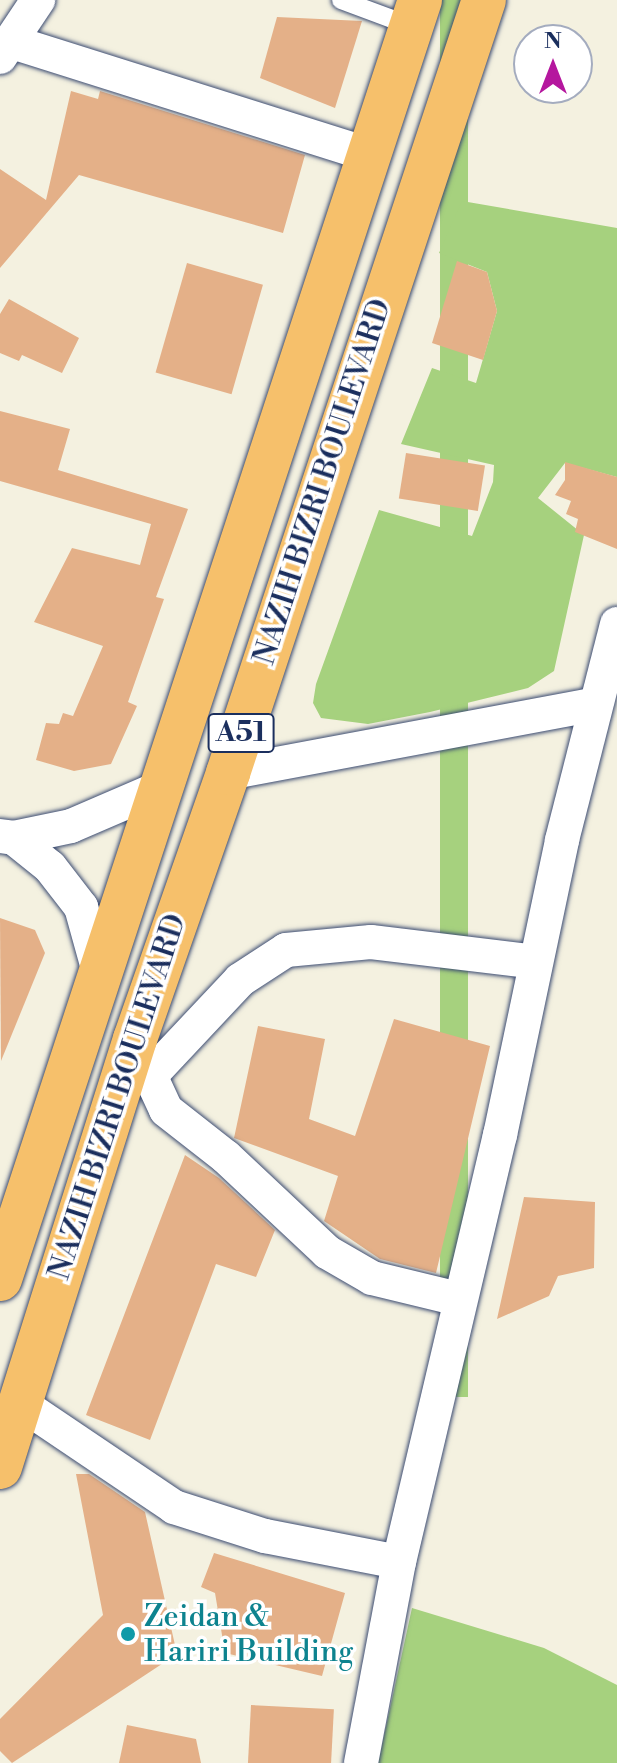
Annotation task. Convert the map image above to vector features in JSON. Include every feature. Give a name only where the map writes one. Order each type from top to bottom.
[{"type":"highway","name":"NAZIH BIZRI BOULEVARD","points":[[0,1467],[142,1058],[228,773],[484,0]]},
{"type":"highway","name":"NAZIH BIZRI BOULEVARD","points":[[4,1256],[166,785],[415,13]]},
{"type":"street","points":[[38,0],[6,50],[371,155]]},
{"type":"street","points":[[361,1763],[399,1562],[593,705],[614,641]]},
{"type":"street","points":[[228,773],[593,705]]},
{"type":"street","points":[[7,837],[101,816],[166,785]]},
{"type":"street","points":[[7,837],[50,867],[81,907],[101,981]]},
{"type":"street","points":[[459,1299],[372,1278],[327,1252],[226,1157],[166,1110],[142,1058],[240,980],[286,950],[371,942],[536,962]]},
{"type":"street","points":[[20,1403],[174,1507],[265,1536],[399,1562]]},
{"type":"lane","points":[[341,0],[415,13]]},
{"type":"green space","points":[[440,0],[468,0],[468,1397],[440,1397]]},
{"type":"green space","points":[[462,201],[617,228],[617,477],[565,463],[538,498],[584,535],[554,671],[528,688],[430,712],[368,724],[321,718],[313,703],[316,684],[379,510],[472,536],[493,482],[494,465],[401,444],[432,368],[476,383],[497,311],[487,272],[439,253]]},
{"type":"green space","points":[[412,1608],[544,1648],[617,1685],[617,1763],[378,1763]]},
{"type":"building","points":[[277,17],[362,21],[335,108],[260,78]]},
{"type":"building","points":[[71,91],[98,99],[100,91],[305,155],[283,233],[79,175],[0,268],[0,169],[46,200]]},
{"type":"building","points":[[457,261],[487,272],[497,311],[483,360],[432,343]]},
{"type":"building","points":[[187,263],[263,285],[232,394],[156,373]]},
{"type":"building","points":[[9,299],[79,338],[62,373],[22,355],[19,361],[0,353],[0,314]]},
{"type":"building","points":[[0,411],[70,429],[58,470],[188,509],[156,597],[164,599],[128,702],[137,706],[111,764],[74,771],[36,760],[46,723],[59,724],[63,713],[73,716],[103,646],[34,622],[72,548],[140,565],[151,524],[0,481]]},
{"type":"building","points":[[406,453],[485,466],[478,511],[399,498]]},
{"type":"building","points":[[565,462],[617,477],[617,549],[575,532],[578,519],[566,514],[571,501],[555,495],[565,480]]},
{"type":"building","points":[[0,918],[35,930],[45,953],[1,1061]]},
{"type":"building","points":[[394,1019],[490,1046],[436,1273],[380,1259],[324,1221],[338,1176],[234,1138],[258,1026],[325,1039],[309,1119],[355,1136]]},
{"type":"building","points":[[185,1155],[219,1178],[275,1230],[256,1277],[216,1264],[150,1440],[86,1415]]},
{"type":"building","points":[[524,1197],[595,1202],[594,1268],[558,1276],[549,1296],[497,1319]]},
{"type":"building","name":"Zeidan & Hariri Building","points":[[76,1474],[89,1474],[145,1512],[177,1654],[12,1763],[0,1751],[0,1719],[103,1615]]},
{"type":"building","points":[[214,1553],[345,1593],[322,1676],[225,1653],[215,1593],[201,1587]]},
{"type":"building","points":[[251,1705],[334,1709],[331,1763],[248,1763]]},
{"type":"building","points":[[127,1725],[196,1739],[201,1763],[119,1763]]},
{"type":"place","name":"Zeidan & Hariri Building","points":[[128,1634]]}]
